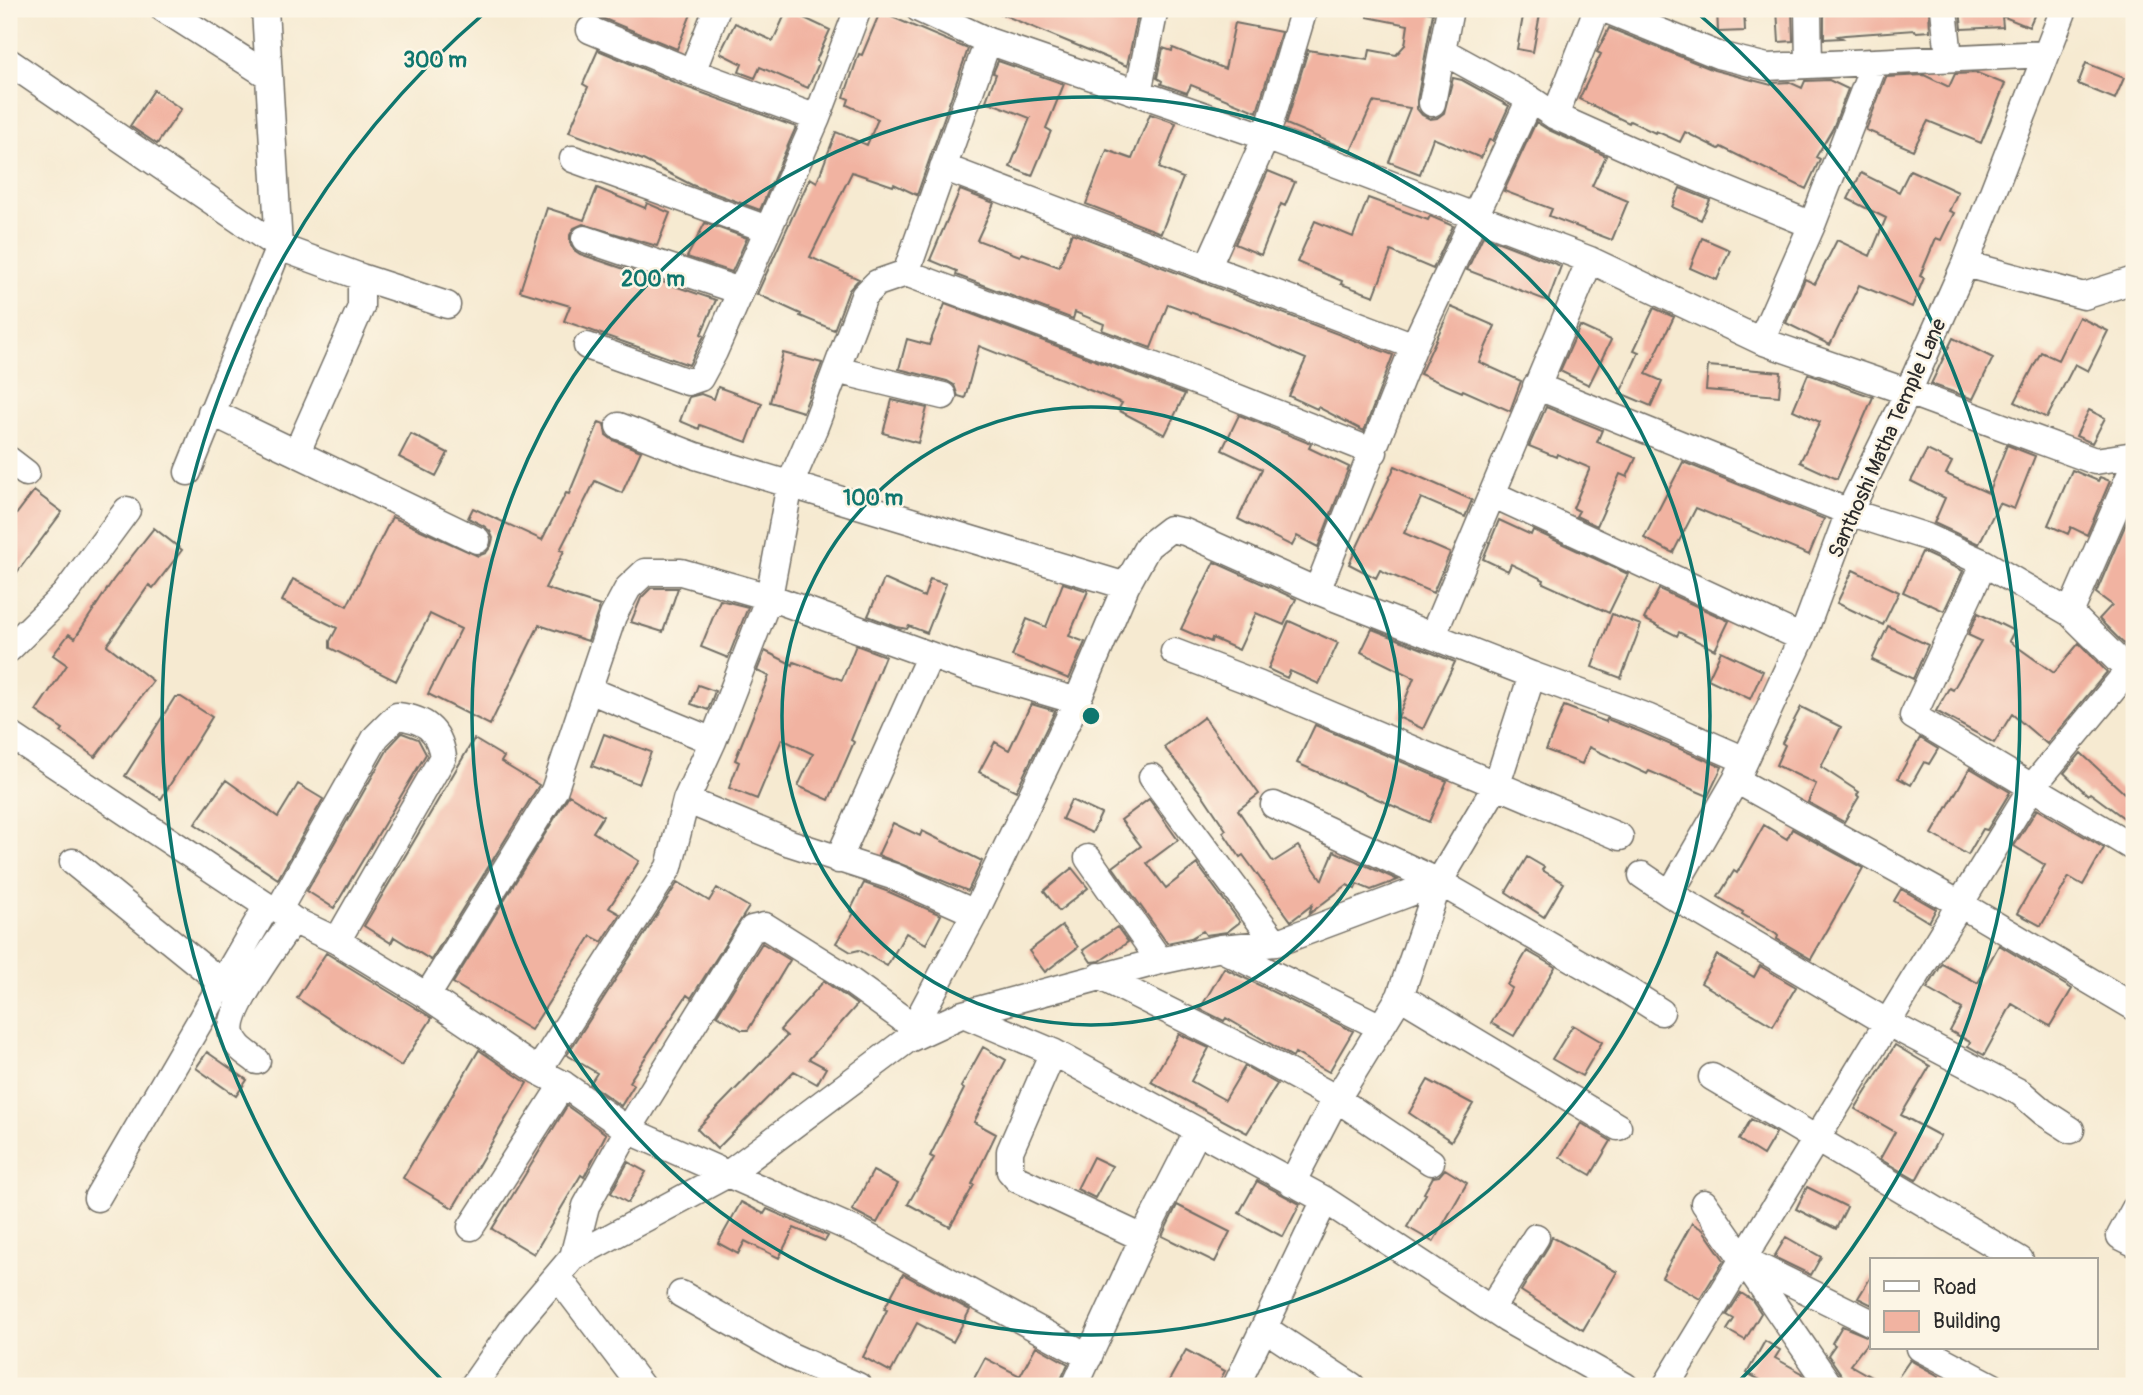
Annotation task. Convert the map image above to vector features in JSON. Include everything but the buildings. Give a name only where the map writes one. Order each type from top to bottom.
[{"type":"street","points":[[164,9],[269,76]]},
{"type":"street","points":[[188,472],[279,247],[265,9]]},
{"type":"street","points":[[692,72],[717,9]]},
{"type":"street","points":[[587,346],[688,382],[695,381],[704,373],[817,118],[858,9]]},
{"type":"street","points":[[919,9],[988,41],[1266,137],[1590,260],[1761,341],[2095,461],[2134,455]]},
{"type":"street","points":[[1138,93],[1155,9]]},
{"type":"street","points":[[1207,268],[1266,137],[1304,9]]},
{"type":"street","points":[[1432,103],[1444,52],[1450,9]]},
{"type":"street","points":[[1555,116],[1597,9]]},
{"type":"street","points":[[1604,9],[1718,55],[1767,67],[2045,54]]},
{"type":"street","points":[[1808,9],[1809,65]]},
{"type":"street","points":[[1944,9],[1950,58]]},
{"type":"street","name":"Santhoshi Matha Temple Lane","points":[[1670,894],[1741,770],[1802,638],[1849,512],[1908,392],[1965,264],[2064,9]]},
{"type":"street","points":[[590,30],[692,72],[817,118]]},
{"type":"street","points":[[906,273],[988,41]]},
{"type":"street","points":[[1444,52],[1530,99],[1555,116],[1651,159],[1812,225]]},
{"type":"street","points":[[9,62],[279,247],[447,305]]},
{"type":"street","points":[[1761,341],[1812,225],[1875,62]]},
{"type":"street","points":[[1317,591],[1414,346],[1530,99]]},
{"type":"street","points":[[573,159],[767,229]]},
{"type":"street","points":[[943,167],[1414,346]]},
{"type":"street","points":[[585,239],[740,291]]},
{"type":"street","points":[[1433,635],[1590,260]]},
{"type":"street","points":[[1965,264],[2084,296],[2134,280]]},
{"type":"street","points":[[538,1071],[669,867],[686,800],[713,741],[769,597],[790,484],[864,296],[877,283],[906,273],[1213,388],[1374,452]]},
{"type":"street","points":[[298,452],[361,307],[361,277]]},
{"type":"street","points":[[836,370],[943,396]]},
{"type":"street","points":[[1535,386],[1849,512],[1927,537],[1984,563],[2070,613],[2132,670],[2032,787],[1666,1386]]},
{"type":"street","points":[[211,412],[478,540]]},
{"type":"street","points":[[619,426],[696,456],[1126,586]]},
{"type":"street","points":[[2070,613],[2134,466]]},
{"type":"street","points":[[1492,494],[1802,638]]},
{"type":"street","points":[[9,649],[65,594],[127,510]]},
{"type":"street","points":[[910,1033],[975,913],[1077,701],[1126,586],[1148,546],[1170,528],[1185,532],[1317,591],[1532,675],[1647,716],[2134,1007]]},
{"type":"street","points":[[1984,563],[1913,716],[2134,848]]},
{"type":"street","points":[[427,996],[554,791],[613,616],[628,588],[645,572],[681,572],[769,597],[971,670],[1077,701]]},
{"type":"street","points":[[1174,652],[1260,685],[1620,837]]},
{"type":"street","points":[[838,860],[930,655]]},
{"type":"street","points":[[1292,1183],[1337,1099],[1400,996],[1439,883],[1497,784],[1532,675]]},
{"type":"street","points":[[589,690],[713,741]]},
{"type":"street","points":[[257,1061],[235,1044],[230,1031],[236,1010],[279,912],[376,737],[397,716],[418,718],[441,740],[443,757],[337,941]]},
{"type":"street","points":[[9,734],[279,912],[337,941],[427,996],[538,1071],[563,1084],[628,1130],[861,1233],[1089,1357]]},
{"type":"street","points":[[1152,777],[1276,943]]},
{"type":"street","points":[[686,800],[718,815],[838,860],[895,877],[975,913]]},
{"type":"street","points":[[1274,805],[1439,883],[1614,982],[1661,1012]]},
{"type":"street","points":[[1088,858],[1160,961]]},
{"type":"street","points":[[73,862],[222,983]]},
{"type":"street","points":[[1642,875],[1888,1023],[2021,1093],[2043,1112],[2071,1130]]},
{"type":"street","points":[[473,1386],[517,1323],[565,1267],[728,1174],[910,1033],[962,1014],[1160,961],[1221,948],[1276,943],[1439,883]]},
{"type":"street","points":[[97,1198],[222,983],[279,912]]},
{"type":"street","points":[[565,1267],[586,1206],[628,1130],[752,929],[765,926],[835,970],[910,1033]]},
{"type":"street","points":[[1221,948],[1381,1027]]},
{"type":"street","points":[[1099,976],[1251,1052],[1337,1099],[1431,1162]]},
{"type":"street","points":[[1400,996],[1618,1127]]},
{"type":"street","points":[[962,1014],[1053,1052],[1325,1200],[1491,1309],[1626,1386]]},
{"type":"street","points":[[1053,1052],[1010,1151],[1010,1171],[1017,1179],[1143,1238]]},
{"type":"street","points":[[1712,1077],[2017,1258]]},
{"type":"street","points":[[471,1227],[563,1084]]},
{"type":"street","points":[[1075,1386],[1143,1238],[1197,1132]]},
{"type":"street","points":[[1236,1386],[1325,1200]]},
{"type":"street","points":[[1704,1203],[1830,1386]]},
{"type":"street","points":[[2134,1210],[2120,1236],[2134,1243]]},
{"type":"street","points":[[1491,1309],[1536,1237]]},
{"type":"street","points":[[1743,1259],[1870,1323]]},
{"type":"street","points":[[565,1267],[641,1386]]},
{"type":"street","points":[[681,1294],[790,1356],[858,1386]]},
{"type":"street","points":[[1264,1328],[1352,1386]]},
{"type":"street","points":[[1924,1350],[1992,1386]]}]
